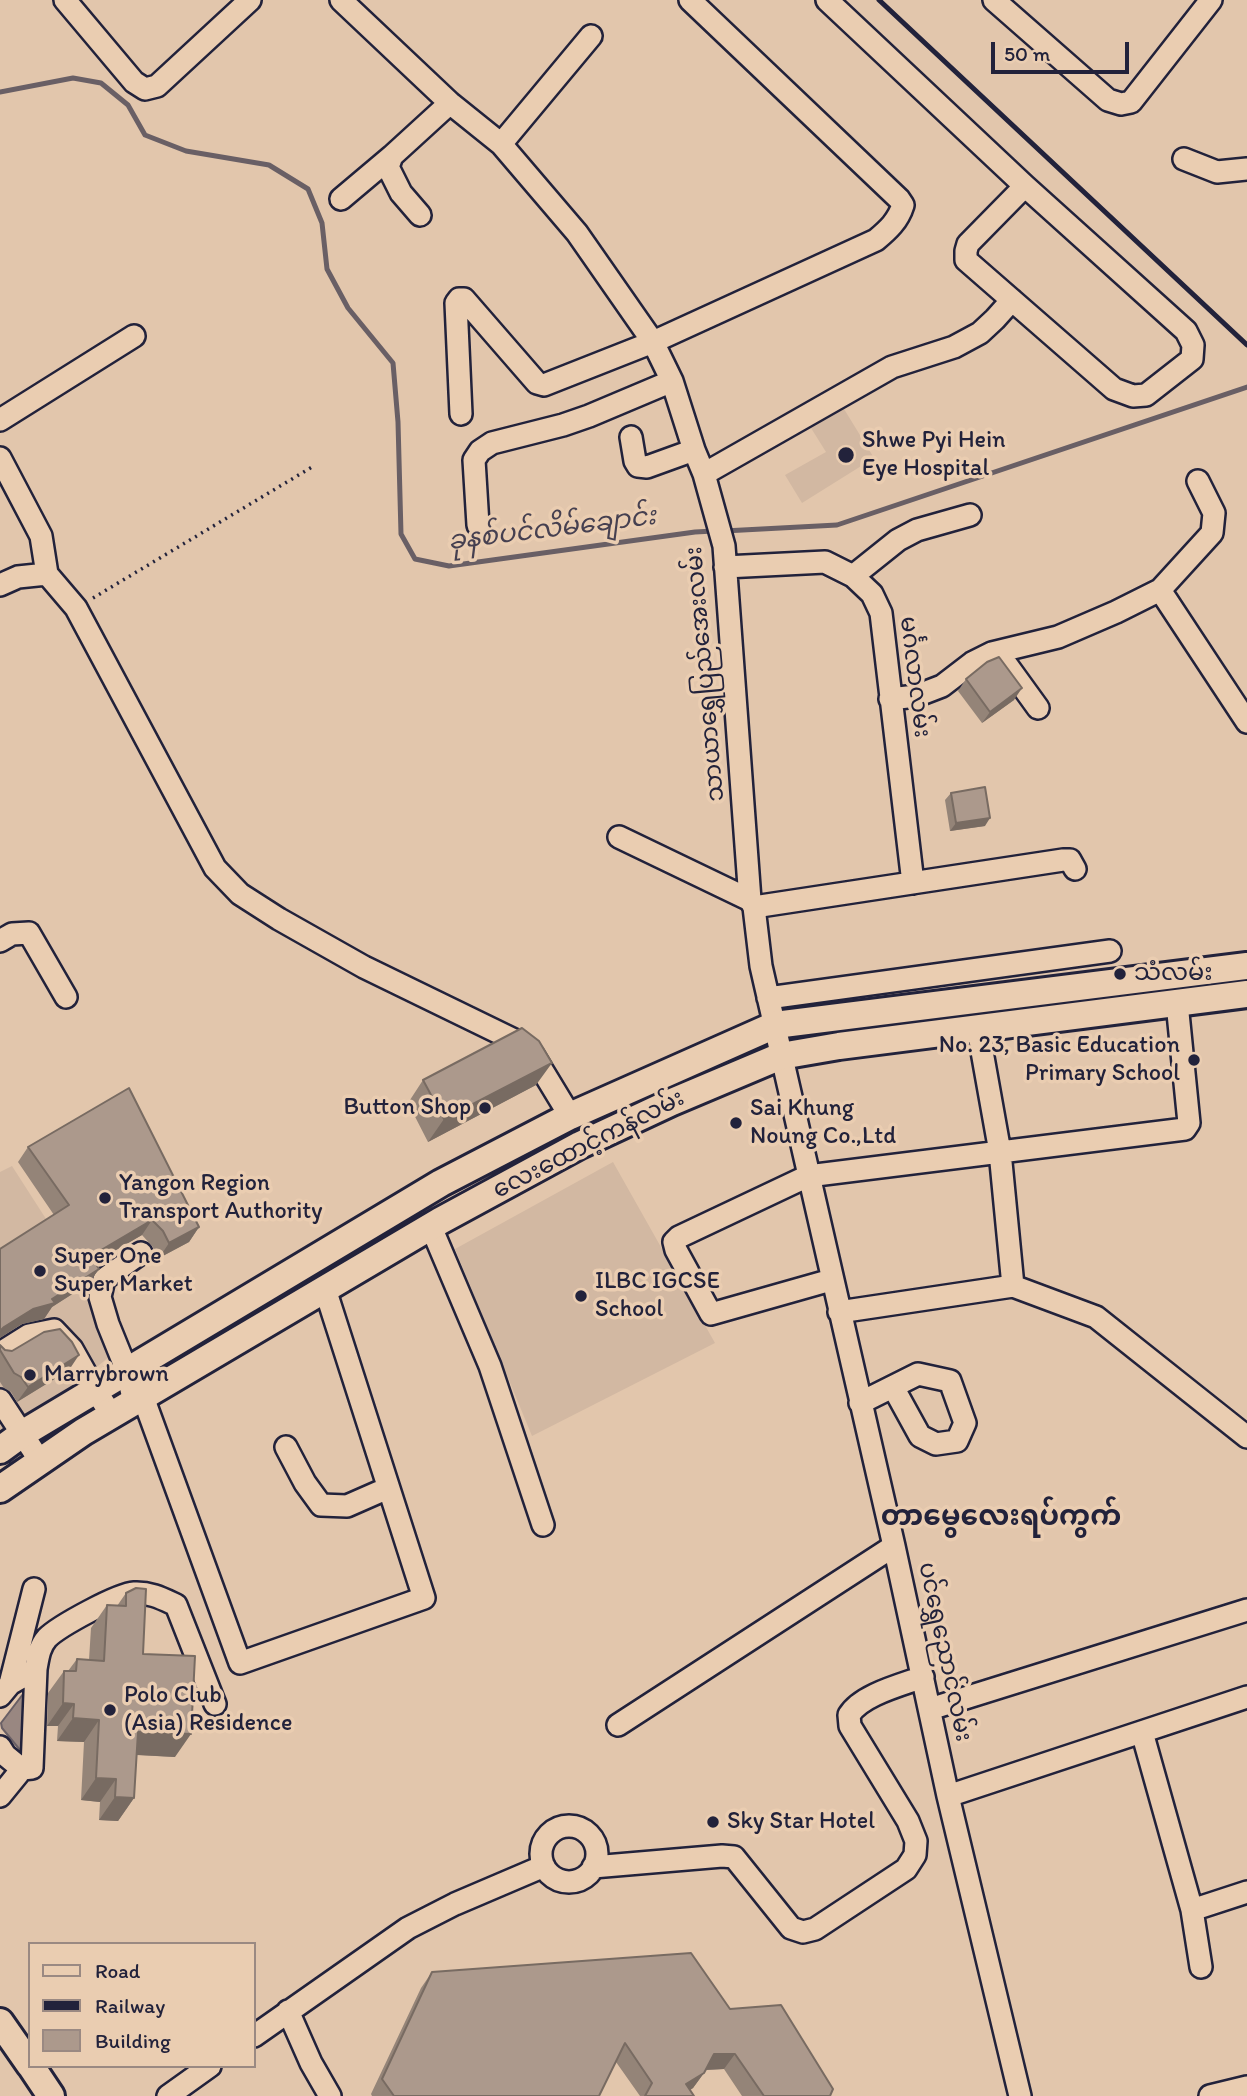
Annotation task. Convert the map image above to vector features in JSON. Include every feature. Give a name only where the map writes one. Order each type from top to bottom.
[{"type":"main road","name":"လေးထောင့်ကန်လမ်း","points":[[0,1450],[94,1390],[423,1192],[570,1116],[775,1026],[1247,966]]},
{"type":"main road","name":"လေးထောင့်ကန်လမ်း","points":[[0,1489],[83,1432],[436,1224],[580,1145],[780,1056],[839,1046],[1247,994]]},
{"type":"main road","points":[[989,1027],[996,999]]},
{"type":"main road","points":[[423,1192],[436,1224]]},
{"type":"main road","points":[[67,1407],[83,1432]]},
{"type":"main road","points":[[0,2022],[28,2063]]},
{"type":"main road","points":[[31,2068],[51,2096]]},
{"type":"street","points":[[65,0],[134,82],[145,89],[158,86],[250,0]]},
{"type":"street","name":"သာယာရွှေပြည်အေးလမ်း","points":[[341,0],[450,103],[500,144],[577,233],[653,342],[672,381],[704,474],[725,557],[752,904],[761,966],[780,1056]]},
{"type":"street","points":[[461,414],[456,303],[459,299],[464,299],[537,383],[544,385],[653,342],[876,240],[891,228],[901,212],[903,205],[899,199],[690,0]]},
{"type":"street","points":[[827,0],[1024,186],[1186,331],[1193,345],[1192,359],[1146,395],[1133,397],[1114,390],[966,260],[968,244],[1024,186]]},
{"type":"street","points":[[995,0],[1108,100],[1121,104],[1131,102],[1210,1]]},
{"type":"street","points":[[500,144],[591,36]]},
{"type":"street","points":[[341,198],[450,103]]},
{"type":"street","points":[[392,156],[388,167],[392,176],[401,193],[420,215]]},
{"type":"street","points":[[1184,159],[1217,172],[1247,169]]},
{"type":"street","points":[[704,474],[892,367],[954,347],[980,333],[1012,300]]},
{"type":"street","points":[[0,420],[134,336]]},
{"type":"street","points":[[478,525],[474,460],[480,451],[492,443],[589,416],[672,381]]},
{"type":"street","points":[[631,437],[638,466],[647,467],[694,450]]},
{"type":"street","points":[[0,458],[41,536],[47,574],[76,608],[215,868],[240,894],[364,967],[514,1040],[533,1055],[570,1116]]},
{"type":"street","points":[[890,699],[916,696],[942,686],[972,663],[992,653],[1058,637],[1160,590],[1212,533],[1214,513],[1198,481]]},
{"type":"street","points":[[853,576],[898,540],[917,530],[970,515]]},
{"type":"street","name":"မင်္ဂလာလမ်း","points":[[725,557],[825,562],[853,576],[872,594],[881,613],[913,883]]},
{"type":"street","points":[[0,585],[18,577],[47,574]]},
{"type":"street","points":[[1160,590],[1247,722]]},
{"type":"street","points":[[992,653],[1004,661],[1038,708]]},
{"type":"street","points":[[618,837],[752,904],[1063,860],[1070,860],[1075,869]]},
{"type":"street","points":[[0,941],[12,934],[29,933],[66,997]]},
{"type":"street","points":[[768,998],[1110,951]]},
{"type":"street","points":[[1124,982],[1136,1007]]},
{"type":"street","points":[[831,1280],[711,1314],[674,1242],[679,1237],[808,1176],[1185,1129],[1188,1127],[1188,1118],[1177,1003]]},
{"type":"street","points":[[989,1027],[1013,1286]]},
{"type":"street","name":"ပင်ရွှေညောင်လမ်း","points":[[780,1056],[894,1546],[948,1796],[1020,2096]]},
{"type":"street","points":[[436,1224],[490,1366],[544,1525]]},
{"type":"street","points":[[141,1253],[104,1279],[100,1297],[127,1371],[130,1405],[240,1663],[424,1598],[325,1289]]},
{"type":"street","points":[[839,1312],[1013,1286],[1097,1317],[1247,1437]]},
{"type":"street","points":[[0,1353],[29,1335],[54,1329],[72,1349],[94,1390],[130,1405]]},
{"type":"street","points":[[860,1403],[893,1387]]},
{"type":"street","points":[[0,1399],[40,1461]]},
{"type":"street","points":[[286,1447],[305,1483],[321,1505],[347,1506],[388,1488]]},
{"type":"street","points":[[618,1725],[894,1546]]},
{"type":"street","points":[[5,1690],[34,1589]]},
{"type":"street","points":[[2,1754],[22,1769],[32,1768],[36,1669],[39,1651],[46,1639],[120,1595],[135,1592],[155,1595],[176,1605],[215,1704]]},
{"type":"street","points":[[930,1709],[1247,1610]]},
{"type":"street","points":[[5,1690],[36,1669]]},
{"type":"street","points":[[593,1867],[734,1857],[790,1928],[803,1932],[815,1929],[906,1869],[915,1854],[915,1840],[908,1821],[850,1726],[849,1716],[853,1708],[883,1691],[923,1677]]},
{"type":"street","points":[[948,1796],[1247,1697]]},
{"type":"street","points":[[1142,1732],[1192,1910],[1201,1967]]},
{"type":"street","points":[[0,1796],[22,1769]]},
{"type":"street","points":[[566,1826],[582,1830],[594,1842],[596,1859],[593,1867],[588,1874],[573,1882],[555,1878],[544,1866],[542,1849],[545,1841],[550,1834],[566,1826]]},
{"type":"street","points":[[256,2035],[408,1928],[454,1903],[544,1866]]},
{"type":"street","points":[[1192,1910],[1247,1892]]},
{"type":"street","points":[[288,2011],[311,2063],[330,2096]]},
{"type":"street","points":[[168,2096],[207,2068]]},
{"type":"street","points":[[1210,2096],[1247,2087]]},
{"type":"path","points":[[76,608],[312,467]]},
{"type":"shaded area","name":"Shwe Pyi Hein Eye Hospital","points":[[844,409],[874,458],[802,503],[785,475],[826,452],[811,428]]},
{"type":"shaded area","name":"ILBC IGCSE School","points":[[613,1162],[715,1343],[532,1436],[455,1249]]},
{"type":"shaded area","points":[[12,1166],[93,1292],[109,1357],[62,1395],[0,1431],[0,1172]]},
{"type":"shaded area","points":[[23,1694],[27,1697],[24,1748],[20,1750],[1,1723]]},
{"type":"building","points":[[999,657],[1022,688],[990,712],[966,679],[987,662]]},
{"type":"building","points":[[985,787],[990,818],[956,823],[951,793]]},
{"type":"building","points":[[522,1028],[539,1041],[552,1063],[444,1119],[423,1080]]},
{"type":"building","points":[[129,1088],[199,1227],[169,1243],[163,1231],[152,1220],[91,1256],[99,1269],[52,1299],[55,1303],[33,1309],[0,1331],[0,1249],[69,1205],[28,1147]]},
{"type":"building","name":"Marrybrown","points":[[60,1329],[79,1355],[28,1387],[21,1377],[14,1373],[0,1350],[0,1345],[5,1350],[12,1351],[44,1332]]},
{"type":"building","name":"Polo Club (Asia) Residence","points":[[136,1588],[146,1589],[143,1654],[195,1656],[191,1734],[138,1732],[134,1798],[115,1797],[116,1779],[96,1778],[99,1720],[73,1718],[74,1704],[63,1703],[64,1671],[76,1671],[77,1659],[104,1661],[107,1605],[126,1606],[126,1593]]},
{"type":"building","points":[[691,1953],[730,2009],[781,2005],[833,2089],[830,2096],[764,2096],[735,2054],[714,2054],[704,2073],[686,2084],[694,2096],[645,2096],[652,2083],[625,2043],[599,2096],[394,2096],[382,2079],[432,1972]]},
{"type":"waterway","name":"ခုနစ်ပင်လိမ်ချောင်း","points":[[0,92],[73,78],[101,83],[128,105],[145,135],[186,151],[269,165],[308,189],[322,223],[327,269],[348,308],[393,363],[398,422],[401,534],[415,559],[449,566],[714,531]]},
{"type":"waterway","name":"ခုနစ်ပင်လိမ်ချောင်း","points":[[724,531],[837,525],[1247,387]]},
{"type":"railway","points":[[879,0],[1247,345]]},
{"type":"place","name":"Shwe Pyi Hein Eye Hospital","points":[[846,455]]},
{"type":"place","name":"သံလမ်း","points":[[1120,974]]},
{"type":"place","name":"No. 23, Basic Education Primary School","points":[[1194,1060]]},
{"type":"place","name":"Button Shop","points":[[485,1108]]},
{"type":"place","name":"Sai Khung Noung Co.,Ltd","points":[[736,1123]]},
{"type":"place","name":"Yangon Region Transport Authority","points":[[105,1198]]},
{"type":"place","name":"Super One Super Market","points":[[40,1271]]},
{"type":"place","name":"ILBC IGCSE School","points":[[581,1296]]},
{"type":"place","name":"Marrybrown","points":[[30,1375]]},
{"type":"place","name":"Polo Club (Asia) Residence","points":[[110,1710]]},
{"type":"place","name":"Sky Star Hotel","points":[[713,1822]]},
{"type":"district","name":"တာမွေလေးရပ်ကွက်","points":[[1001,1518]]}]
